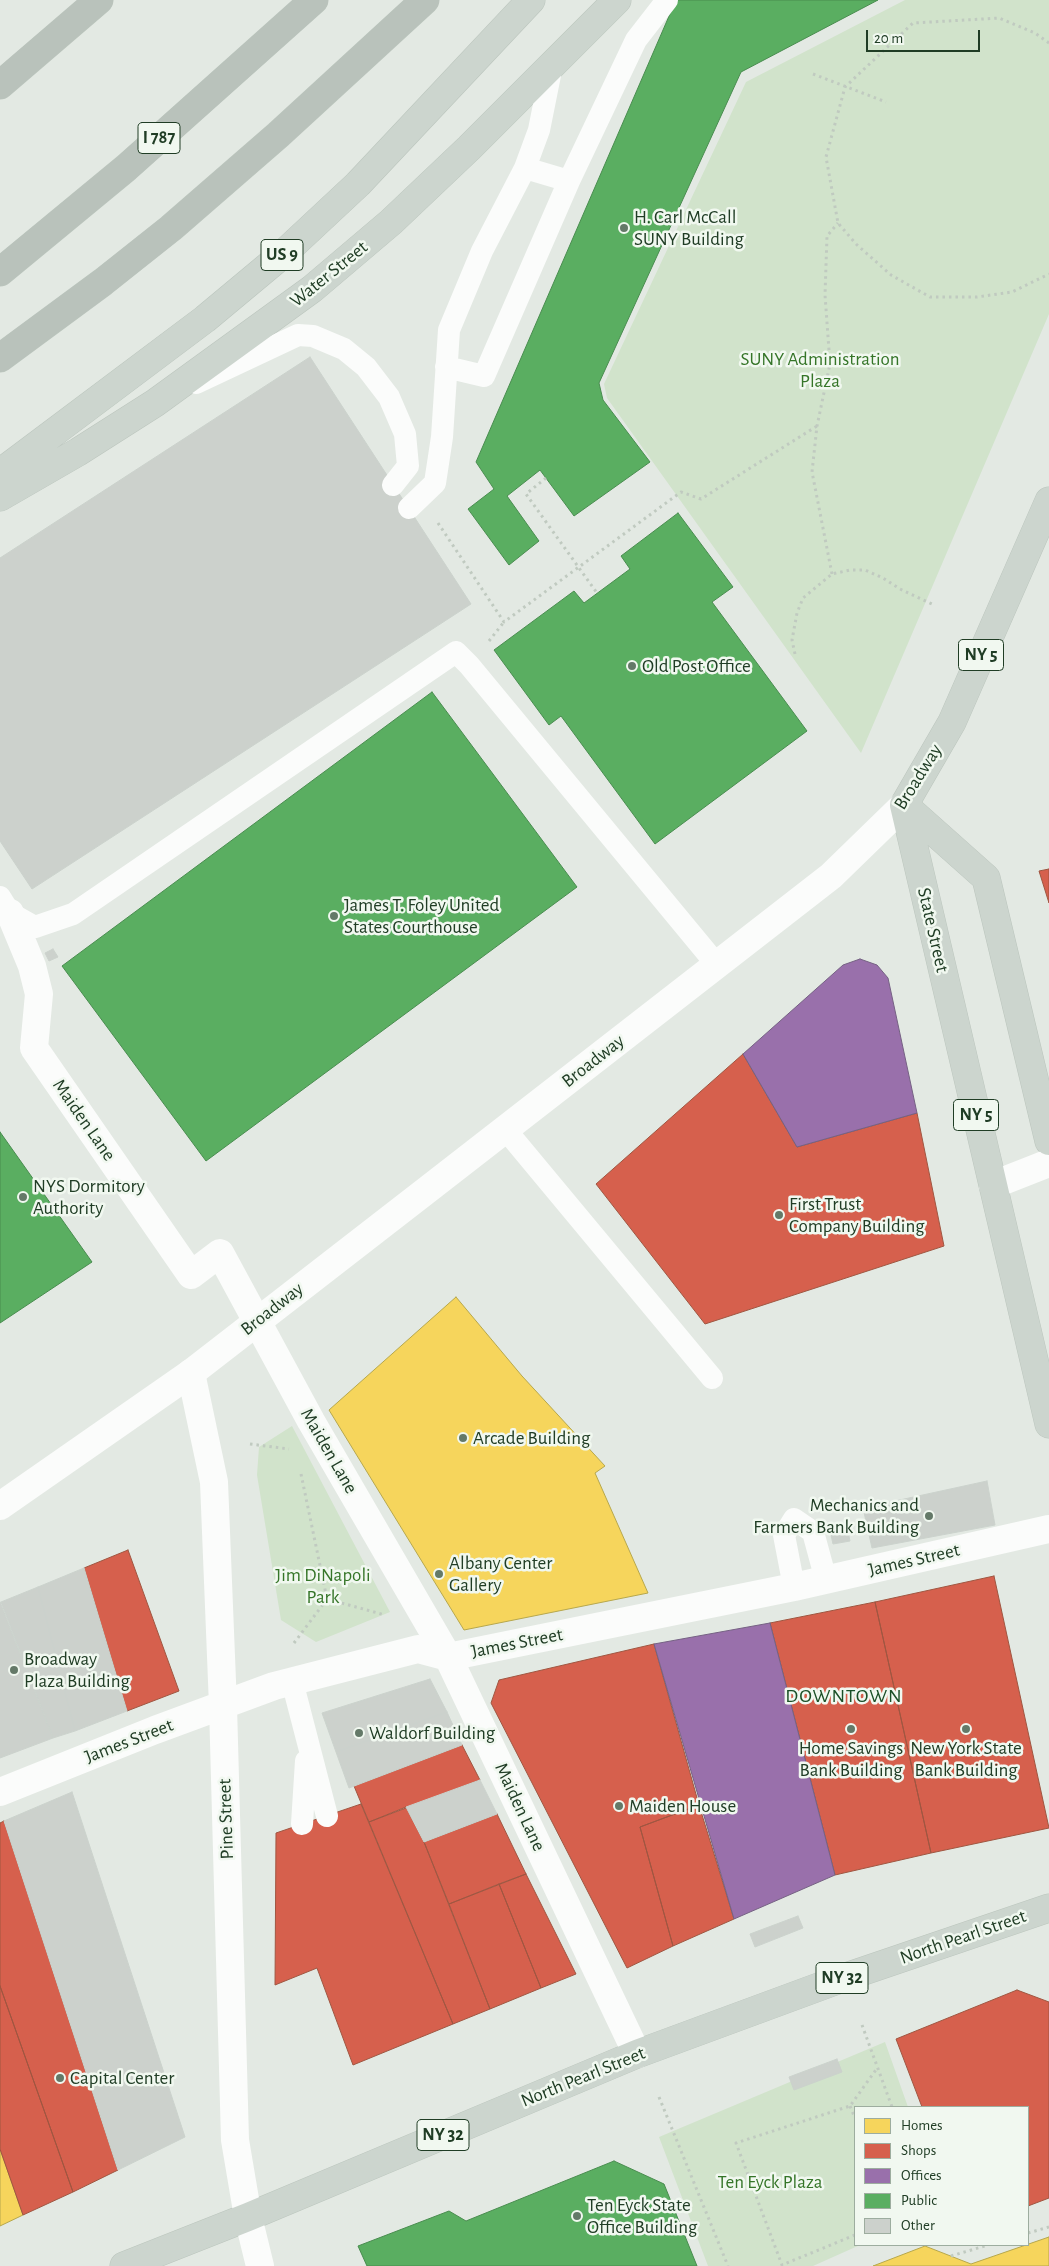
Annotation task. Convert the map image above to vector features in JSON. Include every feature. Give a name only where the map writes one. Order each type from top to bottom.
[{"type":"highway","points":[[0,85],[99,0]]},
{"type":"highway","name":"I 787","points":[[0,272],[126,168],[314,0]]},
{"type":"highway","points":[[0,358],[103,282],[171,228],[278,135],[425,0]]},
{"type":"main road","name":"US 9","points":[[0,473],[205,319],[283,254],[365,177],[531,0]]},
{"type":"main road","name":"Water Street","points":[[0,497],[78,452],[155,403],[312,289],[391,222],[617,0]]},
{"type":"main road","name":"Broadway","points":[[904,806],[952,722],[1043,530],[1049,501]]},
{"type":"main road","points":[[904,806],[986,878],[1049,1140]]},
{"type":"main road","name":"State Street","points":[[904,806],[1049,1424]]},
{"type":"main road","name":"North Pearl Street","points":[[124,2266],[248,2217],[637,2054],[843,1978],[1049,1908]]},
{"type":"street","name":"Broadway","points":[[0,1506],[191,1372],[257,1322],[831,876],[904,806]]},
{"type":"street","name":"Maiden Lane","points":[[5,905],[32,966],[39,994],[34,1048],[191,1275],[220,1253],[310,1421],[448,1657],[637,2054]]},
{"type":"street","points":[[993,1186],[1049,1163]]},
{"type":"street","name":"Pine Street","points":[[191,1372],[214,1482],[223,1706],[235,2140],[248,2217],[260,2266]]},
{"type":"street","name":"James Street","points":[[0,1792],[274,1686],[292,1681],[418,1650],[448,1657],[794,1587],[1049,1529]]},
{"type":"lane","points":[[446,367],[484,376],[568,181],[636,40],[667,0]]},
{"type":"lane","points":[[409,508],[435,483],[442,436],[449,330],[482,251],[525,168],[539,130],[552,65]]},
{"type":"lane","points":[[525,168],[568,181]]},
{"type":"lane","points":[[155,403],[298,335],[313,336],[344,349],[360,362],[389,397],[406,434],[408,466],[393,485]]},
{"type":"lane","points":[[5,905],[35,927],[73,914],[456,652],[470,665],[717,965]]},
{"type":"lane","points":[[505,1129],[712,1378]]},
{"type":"lane","points":[[794,1587],[784,1535],[794,1519],[814,1532],[826,1580]]},
{"type":"lane","points":[[292,1681],[327,1816]]},
{"type":"lane","points":[[302,1824],[308,1743]]},
{"type":"path","points":[[1049,43],[1035,33],[998,18],[913,23],[845,87],[826,157],[838,224],[856,244],[891,274],[930,296],[977,297],[1012,292],[1049,274]]},
{"type":"path","points":[[812,74],[886,102]]},
{"type":"path","points":[[832,574],[812,472],[818,426],[830,364],[825,295],[827,236],[838,224]]},
{"type":"path","points":[[434,517],[504,622],[681,492],[701,499],[818,426]]},
{"type":"path","points":[[546,478],[526,494],[597,593]]},
{"type":"path","points":[[795,654],[792,640],[796,613],[803,598],[832,574],[850,570],[865,570],[932,604]]},
{"type":"path","points":[[294,1643],[327,1599],[300,1468]]},
{"type":"path","points":[[327,1599],[389,1616]]},
{"type":"path","points":[[862,2025],[892,2106]]},
{"type":"path","points":[[854,2234],[781,2266],[736,2143],[850,2106],[878,2067]]},
{"type":"path","points":[[659,2097],[728,2266]]},
{"type":"path","points":[[850,2106],[854,2116]]},
{"type":"path","points":[[1029,2233],[1049,2228]]},
{"type":"path","points":[[951,2256],[985,2246]]},
{"type":"green space","name":"SUNY Administration Plaza","points":[[905,0],[1049,0],[1049,314],[861,753],[607,398],[604,384],[746,82]]},
{"type":"green space","name":"Jim DiNapoli Park","points":[[292,1426],[390,1612],[316,1642],[281,1620],[257,1475],[259,1447]]},
{"type":"green space","name":"Ten Eyck Plaza","points":[[885,2042],[908,2106],[854,2106],[854,2246],[858,2246],[813,2266],[708,2266],[659,2137]]},
{"type":"building: Homes","name":"Arcade Building","points":[[456,1297],[522,1376],[605,1466],[595,1473],[648,1593],[464,1630],[329,1410]]},
{"type":"building: Homes","points":[[0,2149],[23,2215],[0,2226]]},
{"type":"building: Homes","points":[[1049,2237],[1049,2266],[873,2266],[925,2246],[971,2264],[1023,2246],[1029,2246],[1029,2244]]},
{"type":"building: Shops","points":[[1049,869],[1049,903],[1039,871]]},
{"type":"building: Shops","name":"First Trust Company Building","points":[[743,1054],[797,1147],[917,1113],[944,1246],[705,1324],[596,1184]]},
{"type":"building: Shops","points":[[128,1550],[179,1691],[127,1711],[84,1568]]},
{"type":"building: Shops","name":"New York State Bank Building","points":[[994,1576],[1049,1828],[931,1853],[875,1602]]},
{"type":"building: Shops","name":"Home Savings Bank Building","points":[[875,1602],[931,1853],[835,1875],[770,1623]]},
{"type":"building: Shops","name":"Maiden House","points":[[654,1644],[699,1805],[640,1827],[673,1946],[627,1968],[491,1703],[499,1680]]},
{"type":"building: Shops","points":[[462,1745],[480,1780],[369,1822],[354,1786]]},
{"type":"building: Shops","points":[[361,1804],[453,2024],[353,2065],[317,1968],[275,1985],[276,1833]]},
{"type":"building: Shops","points":[[699,1805],[734,1919],[673,1946],[640,1827]]},
{"type":"building: Shops","points":[[406,1807],[424,1842],[490,2009],[453,2024],[369,1822]]},
{"type":"building: Shops","points":[[497,1814],[526,1874],[449,1904],[424,1842]]},
{"type":"building: Shops","name":"Capital Center","points":[[4,1821],[118,2170],[73,2192],[0,1986],[0,1823]]},
{"type":"building: Shops","points":[[526,1874],[576,1974],[541,1988],[499,1884]]},
{"type":"building: Shops","points":[[499,1884],[541,1988],[490,2009],[449,1904]]},
{"type":"building: Shops","points":[[0,1986],[73,2192],[23,2215],[0,2149]]},
{"type":"building: Shops","points":[[1017,1990],[1049,2002],[1049,2198],[1029,2206],[1029,2106],[922,2106],[896,2039]]},
{"type":"building: Offices","points":[[860,959],[877,965],[888,978],[917,1113],[797,1147],[743,1054],[843,965]]},
{"type":"building: Offices","points":[[770,1623],[835,1875],[734,1919],[654,1644]]},
{"type":"building: Public","name":"H. Carl McCall SUNY Building","points":[[676,0],[878,0],[741,72],[599,383],[603,400],[650,462],[574,516],[540,470],[507,496],[539,541],[509,565],[468,509],[494,489],[476,462]]},
{"type":"building: Public","name":"Old Post Office","points":[[678,513],[733,587],[712,602],[807,731],[655,844],[561,716],[549,725],[494,650],[574,591],[584,603],[630,569],[621,556]]},
{"type":"building: Public","name":"James T. Foley United States Courthouse","points":[[432,692],[577,887],[206,1161],[62,966]]},
{"type":"building: Public","name":"NYS Dormitory Authority","points":[[0,1132],[92,1262],[0,1323]]},
{"type":"building: Public","name":"Ten Eyck State Office Building","points":[[614,2161],[664,2184],[697,2266],[367,2266],[358,2246],[449,2211],[466,2221]]},
{"type":"building: Other","points":[[310,357],[471,604],[32,889],[0,841],[0,558]]},
{"type":"building: Other","points":[[53,949],[58,957],[49,961],[45,953]]},
{"type":"building: Other","name":"Mechanics and Farmers Bank Building","points":[[987,1481],[995,1525],[872,1548],[863,1508]]},
{"type":"building: Other","points":[[846,1522],[850,1541],[833,1544],[829,1526]]},
{"type":"building: Other","points":[[84,1568],[127,1711],[75,1731],[38,1587]]},
{"type":"building: Other","points":[[38,1587],[75,1731],[53,1738],[1,1602]]},
{"type":"building: Other","name":"Broadway Plaza Building","points":[[0,1602],[53,1738],[0,1758]]},
{"type":"building: Other","name":"Waldorf Building","points":[[430,1679],[447,1712],[336,1752],[322,1713]]},
{"type":"building: Other","points":[[447,1712],[462,1745],[349,1788],[336,1752]]},
{"type":"building: Other","points":[[480,1780],[497,1814],[424,1842],[406,1807]]},
{"type":"building: Other","points":[[72,1792],[185,2137],[118,2170],[4,1821]]},
{"type":"building: Other","points":[[798,1916],[803,1928],[755,1947],[750,1934]]},
{"type":"building: Other","points":[[837,2059],[842,2072],[794,2090],[789,2077]]},
{"type":"place","name":"H. Carl McCall SUNY Building","points":[[624,228]]},
{"type":"place","name":"Old Post Office","points":[[632,666]]},
{"type":"place","name":"James T. Foley United States Courthouse","points":[[334,916]]},
{"type":"place","name":"NYS Dormitory Authority","points":[[23,1197]]},
{"type":"place","name":"First Trust Company Building","points":[[779,1215]]},
{"type":"place","name":"Arcade Building","points":[[463,1438]]},
{"type":"place","name":"Mechanics and Farmers Bank Building","points":[[929,1516]]},
{"type":"place","name":"Albany Center Gallery","points":[[439,1574]]},
{"type":"place","name":"Broadway Plaza Building","points":[[14,1670]]},
{"type":"place","name":"Home Savings Bank Building","points":[[851,1729]]},
{"type":"place","name":"New York State Bank Building","points":[[966,1729]]},
{"type":"place","name":"Waldorf Building","points":[[359,1733]]},
{"type":"place","name":"Maiden House","points":[[619,1806]]},
{"type":"place","name":"Capital Center","points":[[60,2078]]},
{"type":"place","name":"Ten Eyck State Office Building","points":[[577,2216]]},
{"type":"district","name":"DOWNTOWN","points":[[844,1696]]}]
